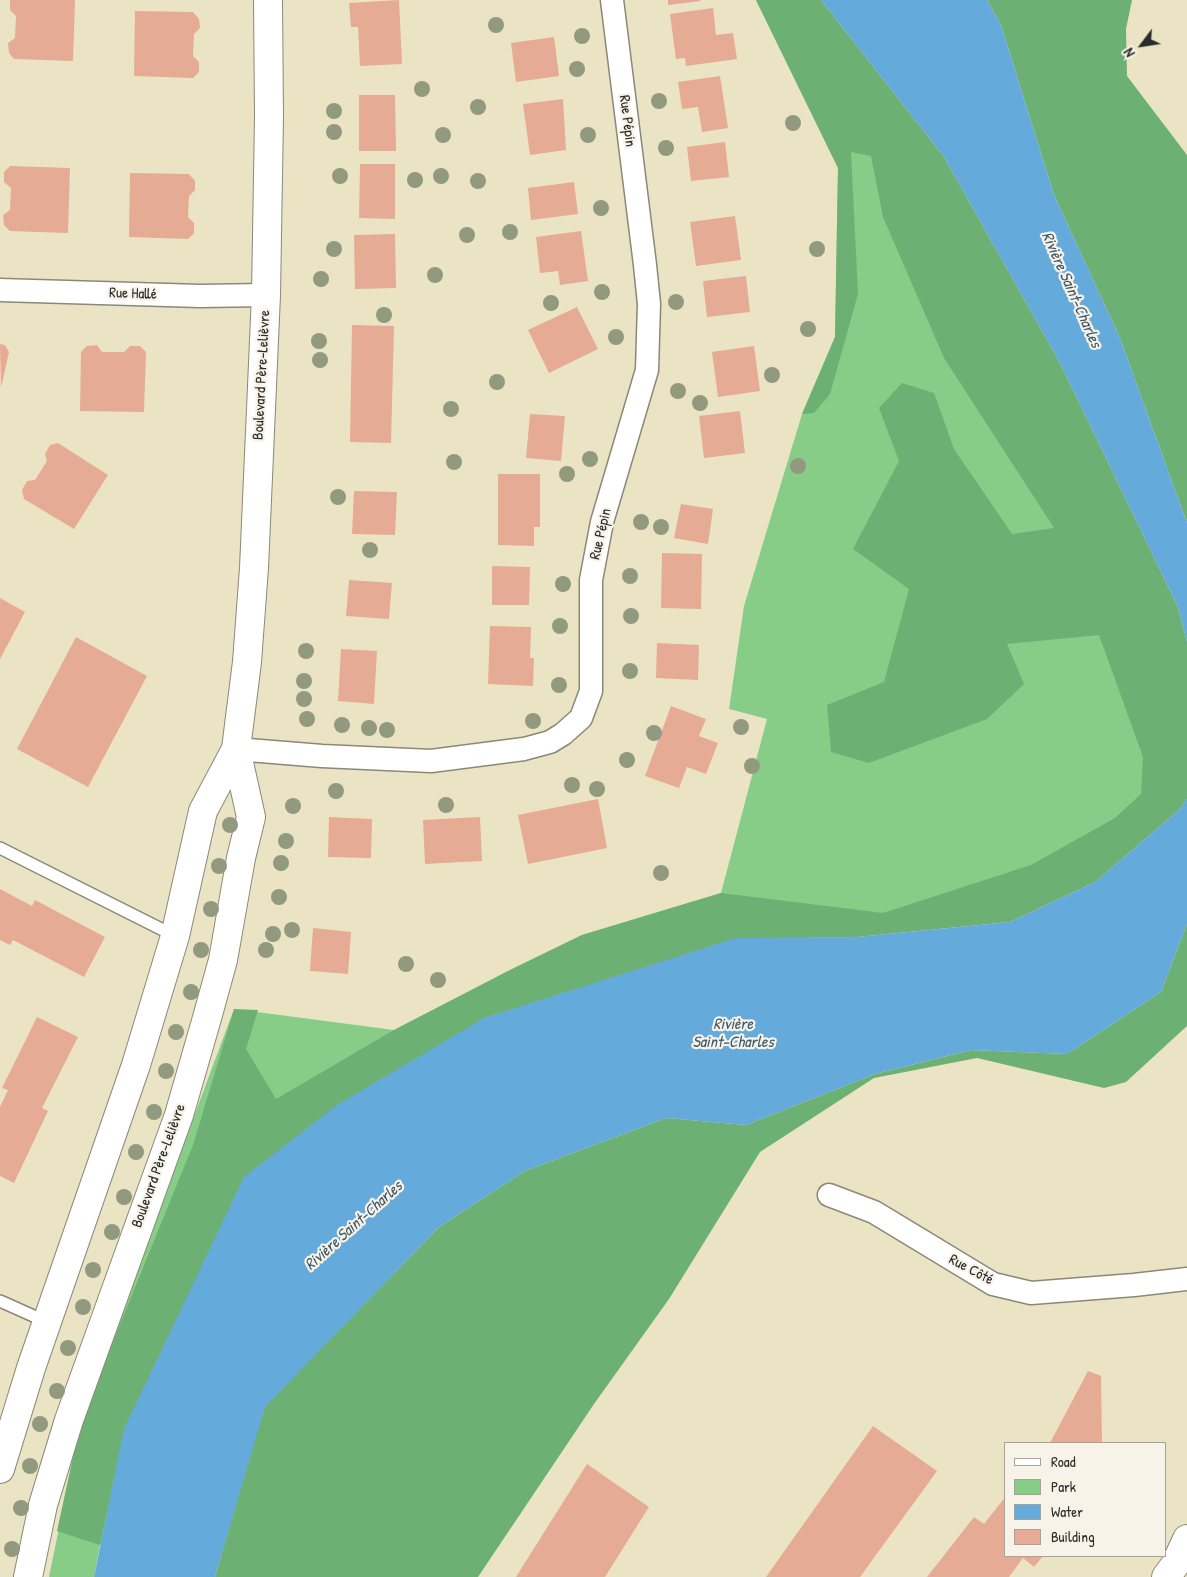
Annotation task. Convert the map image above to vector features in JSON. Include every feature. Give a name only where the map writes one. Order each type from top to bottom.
[{"type":"main road","name":"Boulevard Père-Lelièvre","points":[[28,1577],[43,1505],[69,1420],[179,1115],[223,960],[241,858],[251,818],[236,749],[247,662],[254,568],[266,295],[269,107],[268,0]]},
{"type":"main road","name":"Boulevard Père-Lelièvre","points":[[0,1469],[47,1322],[136,1065],[174,936],[203,811],[236,749]]},
{"type":"main road","points":[[1166,1577],[1175,1565],[1187,1539]]},
{"type":"street","name":"Rue Pépin","points":[[236,749],[322,756],[432,761],[524,749],[550,742],[563,734],[581,718],[590,691],[590,580],[602,522],[647,370],[649,304],[612,0]]},
{"type":"street","name":"Rue Hallé","points":[[0,290],[200,296],[266,295]]},
{"type":"street","name":"Rue Côté","points":[[830,1195],[874,1212],[993,1284],[1031,1293],[1187,1279]]},
{"type":"lane","points":[[0,848],[174,936]]},
{"type":"lane","points":[[0,1301],[47,1322]]},
{"type":"green space","points":[[756,0],[821,0],[1187,642],[1187,799],[1095,882],[736,939],[100,1545],[94,1577],[49,1577],[81,1420],[234,1009],[394,1030],[582,935],[721,893],[767,719],[729,709],[744,606],[802,414],[835,337],[838,168]]},
{"type":"green space","points":[[756,0],[821,0],[944,157],[1059,361],[1178,607],[1187,642],[1187,799],[1179,810],[1095,882],[1010,922],[857,937],[736,939],[484,1018],[125,1429],[100,1545],[57,1531],[81,1420],[193,1145],[234,1009],[258,1010],[246,1049],[276,1099],[394,1030],[582,935],[721,893],[883,913],[1031,865],[1115,818],[1141,794],[1143,757],[1099,635],[1007,644],[1024,684],[987,719],[869,763],[831,752],[827,705],[884,682],[909,589],[853,549],[899,461],[879,408],[902,383],[934,393],[954,449],[1012,534],[1054,528],[944,358],[883,217],[871,156],[851,152],[858,294],[830,394],[814,413],[802,414],[835,337],[838,168]]},
{"type":"green space","points":[[987,0],[1132,0],[1126,29],[1127,76],[1187,155],[1187,523],[1120,338],[1054,195],[1001,25]]},
{"type":"green space","points":[[1187,924],[1187,1026],[1126,1082],[1104,1088],[977,1058],[874,1078],[760,1152],[669,1299],[594,1404],[478,1577],[215,1577],[264,1407],[439,1227],[525,1171],[666,1118],[746,1125],[875,1074],[971,1050],[1067,1054],[1161,992]]},
{"type":"water","name":"Rivière Saint-Charles","points":[[821,0],[987,0],[1001,25],[1054,195],[1120,338],[1187,523],[1187,642],[1178,607],[1059,361],[944,157]]},
{"type":"water","name":"Rivière Saint-Charles","points":[[1187,799],[1187,924],[1161,992],[1067,1054],[971,1050],[875,1074],[746,1125],[666,1118],[525,1171],[439,1227],[265,1407],[215,1577],[94,1577],[124,1429],[244,1177],[337,1105],[484,1018],[736,938],[857,937],[1010,922],[1095,882],[1179,810]]},
{"type":"building","points":[[10,0],[75,0],[73,61],[14,59],[9,53],[8,43],[15,38],[16,16],[10,10]]},
{"type":"building","points":[[399,0],[402,64],[360,66],[358,27],[351,27],[349,3]]},
{"type":"building","points":[[668,0],[700,0],[701,1],[668,5]]},
{"type":"building","points":[[713,8],[716,35],[733,33],[737,59],[686,66],[685,58],[676,59],[670,14]]},
{"type":"building","points":[[135,11],[193,12],[199,19],[200,28],[194,34],[193,56],[199,62],[199,72],[193,78],[134,76]]},
{"type":"building","points":[[554,37],[559,76],[516,82],[511,43]]},
{"type":"building","points":[[720,76],[728,128],[702,132],[698,107],[682,109],[678,82]]},
{"type":"building","points":[[359,95],[395,95],[396,151],[359,151]]},
{"type":"building","points":[[563,99],[566,150],[530,155],[523,104]]},
{"type":"building","points":[[725,142],[729,177],[691,181],[687,147]]},
{"type":"building","points":[[360,164],[395,164],[395,219],[359,218]]},
{"type":"building","points":[[10,166],[70,168],[68,233],[10,231],[4,225],[3,215],[10,210],[11,188],[4,182],[4,172]]},
{"type":"building","points":[[130,173],[189,174],[195,181],[195,190],[189,196],[188,217],[194,223],[194,233],[188,239],[129,237]]},
{"type":"building","points":[[574,182],[578,214],[531,220],[528,188]]},
{"type":"building","points":[[735,216],[741,260],[696,266],[690,222]]},
{"type":"building","points":[[581,231],[588,281],[560,285],[558,271],[540,273],[536,237]]},
{"type":"building","points":[[395,234],[396,288],[355,289],[354,235]]},
{"type":"building","points":[[746,276],[750,312],[707,317],[703,281]]},
{"type":"building","points":[[577,307],[598,349],[549,373],[528,330]]},
{"type":"building","points":[[352,325],[394,326],[391,443],[350,442]]},
{"type":"building","points":[[0,344],[5,345],[9,352],[1,388]]},
{"type":"building","points":[[97,345],[102,352],[124,352],[130,346],[140,346],[146,352],[144,412],[80,411],[81,352],[87,346]]},
{"type":"building","points":[[754,346],[760,391],[718,397],[712,352]]},
{"type":"building","points":[[740,411],[745,453],[704,458],[699,416]]},
{"type":"building","points":[[530,414],[565,416],[561,461],[526,458]]},
{"type":"building","points":[[58,443],[108,475],[74,529],[24,499],[22,490],[27,481],[35,480],[47,461],[45,454],[50,445]]},
{"type":"building","points":[[498,474],[540,474],[540,527],[534,527],[534,546],[498,545]]},
{"type":"building","points":[[354,491],[397,492],[395,535],[352,534]]},
{"type":"building","points":[[681,504],[713,509],[708,544],[674,538]]},
{"type":"building","points":[[662,553],[702,554],[701,609],[661,608]]},
{"type":"building","points":[[492,566],[530,567],[529,605],[492,605]]},
{"type":"building","points":[[349,580],[392,583],[389,619],[346,616]]},
{"type":"building","points":[[0,598],[25,612],[0,659]]},
{"type":"building","points":[[490,626],[531,627],[530,658],[534,658],[533,686],[488,684]]},
{"type":"building","points":[[76,637],[147,676],[88,787],[17,749]]},
{"type":"building","points":[[657,643],[699,645],[698,680],[656,678]]},
{"type":"building","points":[[341,649],[377,651],[374,704],[338,701]]},
{"type":"building","points":[[671,706],[706,719],[699,736],[718,743],[706,774],[687,767],[679,788],[645,776]]},
{"type":"building","points":[[598,799],[607,848],[528,864],[518,815]]},
{"type":"building","points":[[329,817],[372,819],[371,858],[328,857]]},
{"type":"building","points":[[480,817],[482,861],[425,864],[423,820]]},
{"type":"building","points":[[0,889],[32,906],[35,900],[105,937],[84,977],[13,940],[10,945],[0,940]]},
{"type":"building","points":[[313,928],[351,932],[348,974],[310,971]]},
{"type":"building","points":[[37,1017],[78,1037],[42,1108],[48,1111],[14,1183],[0,1176],[0,1107],[8,1090],[2,1088]]},
{"type":"building","points":[[1088,1371],[1101,1376],[1102,1442],[1051,1442]]},
{"type":"building","points":[[873,1426],[937,1471],[860,1577],[766,1577]]},
{"type":"building","points":[[587,1464],[649,1507],[605,1577],[516,1577]]},
{"type":"building","points":[[1004,1499],[1004,1557],[1042,1557],[1034,1567],[1023,1558],[1009,1577],[927,1577],[974,1517],[984,1524]]}]
